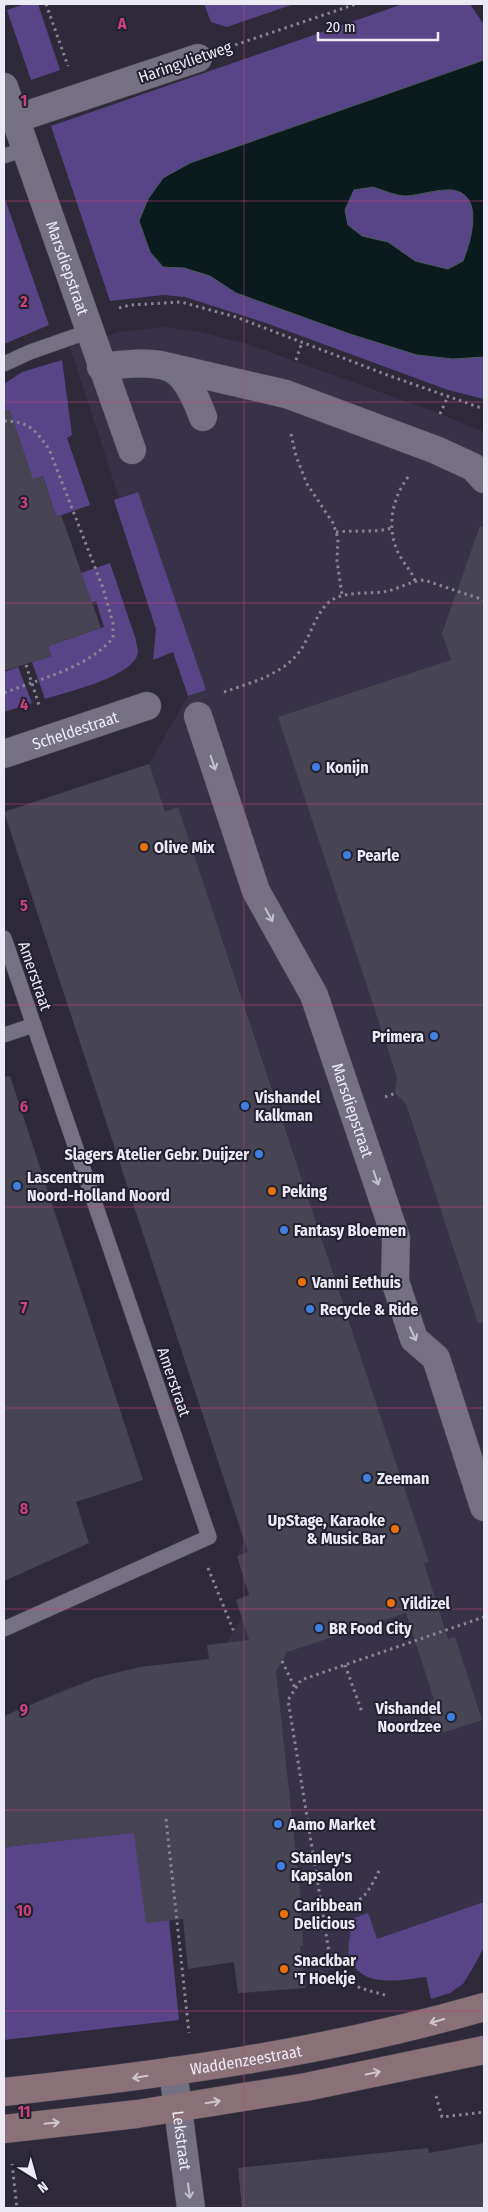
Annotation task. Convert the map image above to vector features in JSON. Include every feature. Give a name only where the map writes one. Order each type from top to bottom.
[{"type":"main road","name":"Waddenzeestraat","points":[[4,2092],[183,2070],[312,2050],[420,2026],[484,2008]]},
{"type":"main road","points":[[6,2128],[179,2108],[306,2087],[484,2050]]},
{"type":"street","name":"Haringvlietweg","points":[[14,119],[198,58]]},
{"type":"street","name":"Marsdiepstraat","points":[[4,87],[14,119],[14,152],[87,325],[132,450]]},
{"type":"street","points":[[101,367],[120,364],[169,367],[286,394],[427,446],[473,467],[484,479]]},
{"type":"street","points":[[169,367],[183,379],[190,389],[203,417]]},
{"type":"street","name":"Scheldestraat","points":[[4,754],[147,706]]},
{"type":"street","name":"Marsdiepstraat","points":[[198,716],[256,891],[314,995],[396,1238],[395,1281],[411,1331],[414,1339],[436,1358],[484,1507]]},
{"type":"street","name":"Lekstraat","points":[[183,2070],[179,2108],[191,2208]]},
{"type":"lane","points":[[4,364],[87,325]]},
{"type":"lane","name":"Amerstraat","points":[[4,938],[209,1537],[198,1542]]},
{"type":"lane","name":"Amerstraat","points":[[4,1035],[34,1025]]},
{"type":"lane","points":[[4,1629],[198,1542]]},
{"type":"path","points":[[46,4],[78,98]]},
{"type":"path","name":"Haringvlietweg","points":[[198,58],[356,4]]},
{"type":"path","points":[[87,325],[130,305],[181,302],[236,317],[484,409]]},
{"type":"path","points":[[286,394],[289,425],[296,456],[308,484],[333,523],[338,539],[337,562],[342,595]]},
{"type":"path","points":[[415,581],[412,570],[403,561],[392,534],[392,509],[399,490],[415,468],[427,446],[448,396]]},
{"type":"path","points":[[4,421],[19,421],[36,431],[49,449],[103,588],[113,624],[113,638],[102,651],[88,659],[4,692]]},
{"type":"path","points":[[336,532],[353,530],[379,531],[392,528]]},
{"type":"path","points":[[224,692],[273,675],[300,650],[314,627],[321,609],[330,600],[342,595],[386,592],[415,581],[424,580],[484,600]]},
{"type":"path","points":[[26,665],[51,738]]},
{"type":"path","points":[[198,1542],[234,1632]]},
{"type":"path","points":[[390,1995],[382,1995],[360,1988],[337,1971],[329,1952],[288,1700],[301,1680],[484,1617]]},
{"type":"path","points":[[282,1661],[295,1688]]},
{"type":"path","points":[[345,1665],[362,1712]]},
{"type":"path","points":[[166,1819],[183,2070]]},
{"type":"path","points":[[322,1909],[351,1904],[361,1900],[367,1894],[378,1871]]},
{"type":"path","points":[[428,2062],[442,2117],[484,2112]]},
{"type":"path","points":[[6,2128],[17,2208]]},
{"type":"shaded area","points":[[25,4],[38,4],[60,70],[31,80],[7,10]]},
{"type":"shaded area","points":[[204,4],[294,4],[227,27],[211,22]]},
{"type":"shaded area","points":[[403,4],[470,4],[484,25],[484,60],[190,163],[139,221],[150,252],[163,267],[184,268],[211,276],[236,293],[350,334],[417,355],[453,359],[484,357],[484,399],[448,390],[266,323],[185,297],[163,295],[110,301],[51,126]]},
{"type":"shaded area","points":[[484,60],[484,357],[453,359],[417,355],[350,334],[236,293],[210,276],[184,268],[163,267],[150,252],[139,221],[148,199],[163,178],[190,163]],"holes":[[[373,187],[402,196],[446,190],[462,193],[469,200],[473,220],[472,231],[463,261],[448,269],[415,261],[388,242],[362,236],[348,225],[345,210],[354,190]]]},
{"type":"shaded area","points":[[373,187],[402,196],[446,190],[462,193],[469,200],[473,220],[472,231],[463,262],[448,269],[415,261],[388,242],[362,236],[348,225],[344,210],[354,189]]},
{"type":"shaded area","points":[[4,196],[49,325],[4,344]]},
{"type":"shaded area","points":[[162,327],[195,331],[247,344],[433,411],[484,432],[484,1902],[377,1939],[305,1988],[261,1992],[238,1993],[234,1962],[190,1968],[183,1915],[159,1830],[4,1847],[4,1716],[67,1688],[110,1674],[140,1667],[209,1660],[227,1643],[242,1618],[236,1600],[249,1595],[237,1556],[244,1539],[4,812],[149,764],[188,696],[205,690],[137,492],[119,498],[70,347],[119,332]]},
{"type":"shaded area","points":[[62,360],[72,435],[67,438],[90,505],[56,517],[43,476],[31,480],[24,454],[4,461],[4,384],[22,372]]},
{"type":"shaded area","points":[[138,492],[206,690],[188,696],[173,652],[153,660],[156,629],[114,500]]},
{"type":"shaded area","points":[[110,563],[136,640],[138,652],[134,661],[113,676],[83,688],[45,699],[32,662],[51,656],[48,646],[104,627],[96,601],[83,605],[81,573]]},
{"type":"shaded area","points":[[18,667],[32,703],[4,712],[4,672]]},
{"type":"shaded area","points":[[136,1832],[169,1920],[179,2020],[4,2040],[4,1847]]},
{"type":"shaded area","points":[[484,1902],[484,1947],[463,1984],[450,1993],[431,1999],[426,1977],[405,1980],[372,1978],[355,1968],[350,1958],[348,1950],[349,1920],[368,1913],[377,1939]]},
{"type":"building","points":[[10,410],[33,479],[43,476],[56,517],[61,515],[101,628],[48,646],[51,656],[4,671],[4,411]]},
{"type":"building","points":[[480,526],[484,527],[484,1322],[478,1323],[406,1104],[395,1093],[397,1077],[278,717],[451,660],[442,633]]},
{"type":"building","points":[[149,764],[165,812],[178,807],[429,1562],[424,1563],[448,1639],[455,1637],[482,1720],[436,1735],[426,1703],[434,1700],[406,1613],[287,1652],[276,1671],[301,1902],[303,1946],[300,1946],[305,1988],[238,1993],[234,1962],[188,1969],[183,1919],[146,1923],[134,1833],[4,1847],[4,1716],[96,1678],[140,1667],[209,1659],[207,1645],[249,1640],[236,1600],[249,1595],[237,1556],[248,1552],[4,812]]},
{"type":"building","points":[[10,1076],[143,1480],[76,1502],[89,1543],[4,1581],[4,1077]]},
{"type":"building","points":[[484,2143],[484,2208],[242,2208],[238,2168],[428,2148],[429,2153]]},
{"type":"place","name":"Konijn","points":[[316,767]]},
{"type":"place","name":"Olive Mix","points":[[144,847]]},
{"type":"place","name":"Pearle","points":[[347,855]]},
{"type":"place","name":"Primera","points":[[434,1036]]},
{"type":"place","name":"Vishandel Kalkman","points":[[245,1106]]},
{"type":"place","name":"Slagers Atelier Gebr. Duijzer","points":[[259,1154]]},
{"type":"place","name":"Lascentrum Noord-Holland Noord","points":[[17,1186]]},
{"type":"place","name":"Peking","points":[[272,1191]]},
{"type":"place","name":"Fantasy Bloemen","points":[[284,1230]]},
{"type":"place","name":"Vanni Eethuis","points":[[302,1282]]},
{"type":"place","name":"Recycle & Ride","points":[[310,1309]]},
{"type":"place","name":"Zeeman","points":[[367,1478]]},
{"type":"place","name":"UpStage, Karaoke & Music Bar","points":[[395,1529]]},
{"type":"place","name":"Yildizel","points":[[391,1603]]},
{"type":"place","name":"BR Food City","points":[[319,1628]]},
{"type":"place","name":"Vishandel Noordzee","points":[[451,1717]]},
{"type":"place","name":"Aamo Market","points":[[278,1824]]},
{"type":"place","name":"Stanley's Kapsalon","points":[[281,1866]]},
{"type":"place","name":"Caribbean Delicious","points":[[284,1914]]},
{"type":"place","name":"Snackbar 'T Hoekje","points":[[284,1969]]}]
